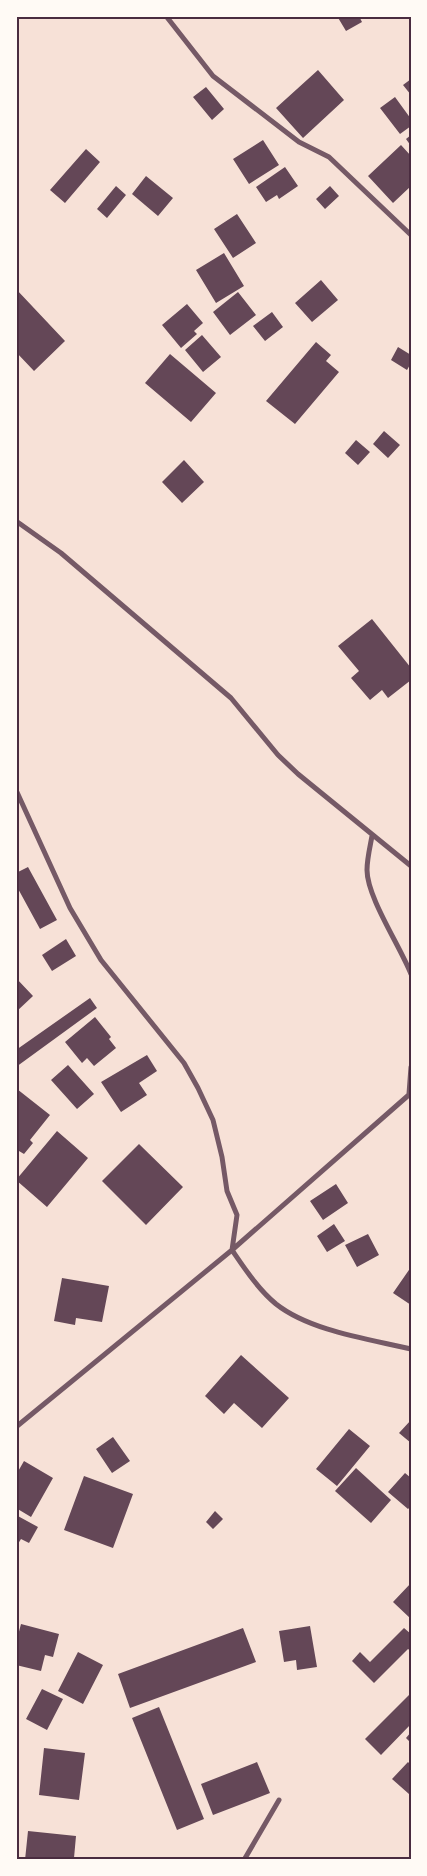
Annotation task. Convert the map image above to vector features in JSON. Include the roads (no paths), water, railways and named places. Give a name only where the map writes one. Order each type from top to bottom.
[{"type":"street","points":[[166,16],[213,76],[299,142],[329,158],[411,235]]},
{"type":"street","points":[[16,521],[61,553],[231,698],[278,755],[298,774],[411,866]]},
{"type":"street","points":[[16,790],[70,908],[101,960],[184,1063],[198,1088],[212,1120],[222,1157],[227,1191],[237,1215],[232,1250],[252,1279],[270,1298],[298,1318],[337,1331],[411,1349]]},
{"type":"street","points":[[372,836],[367,871],[374,898],[403,954],[411,974]]},
{"type":"street","points":[[16,1426],[232,1250],[410,1093],[411,1067]]},
{"type":"street","points":[[244,1860],[279,1800]]}]
